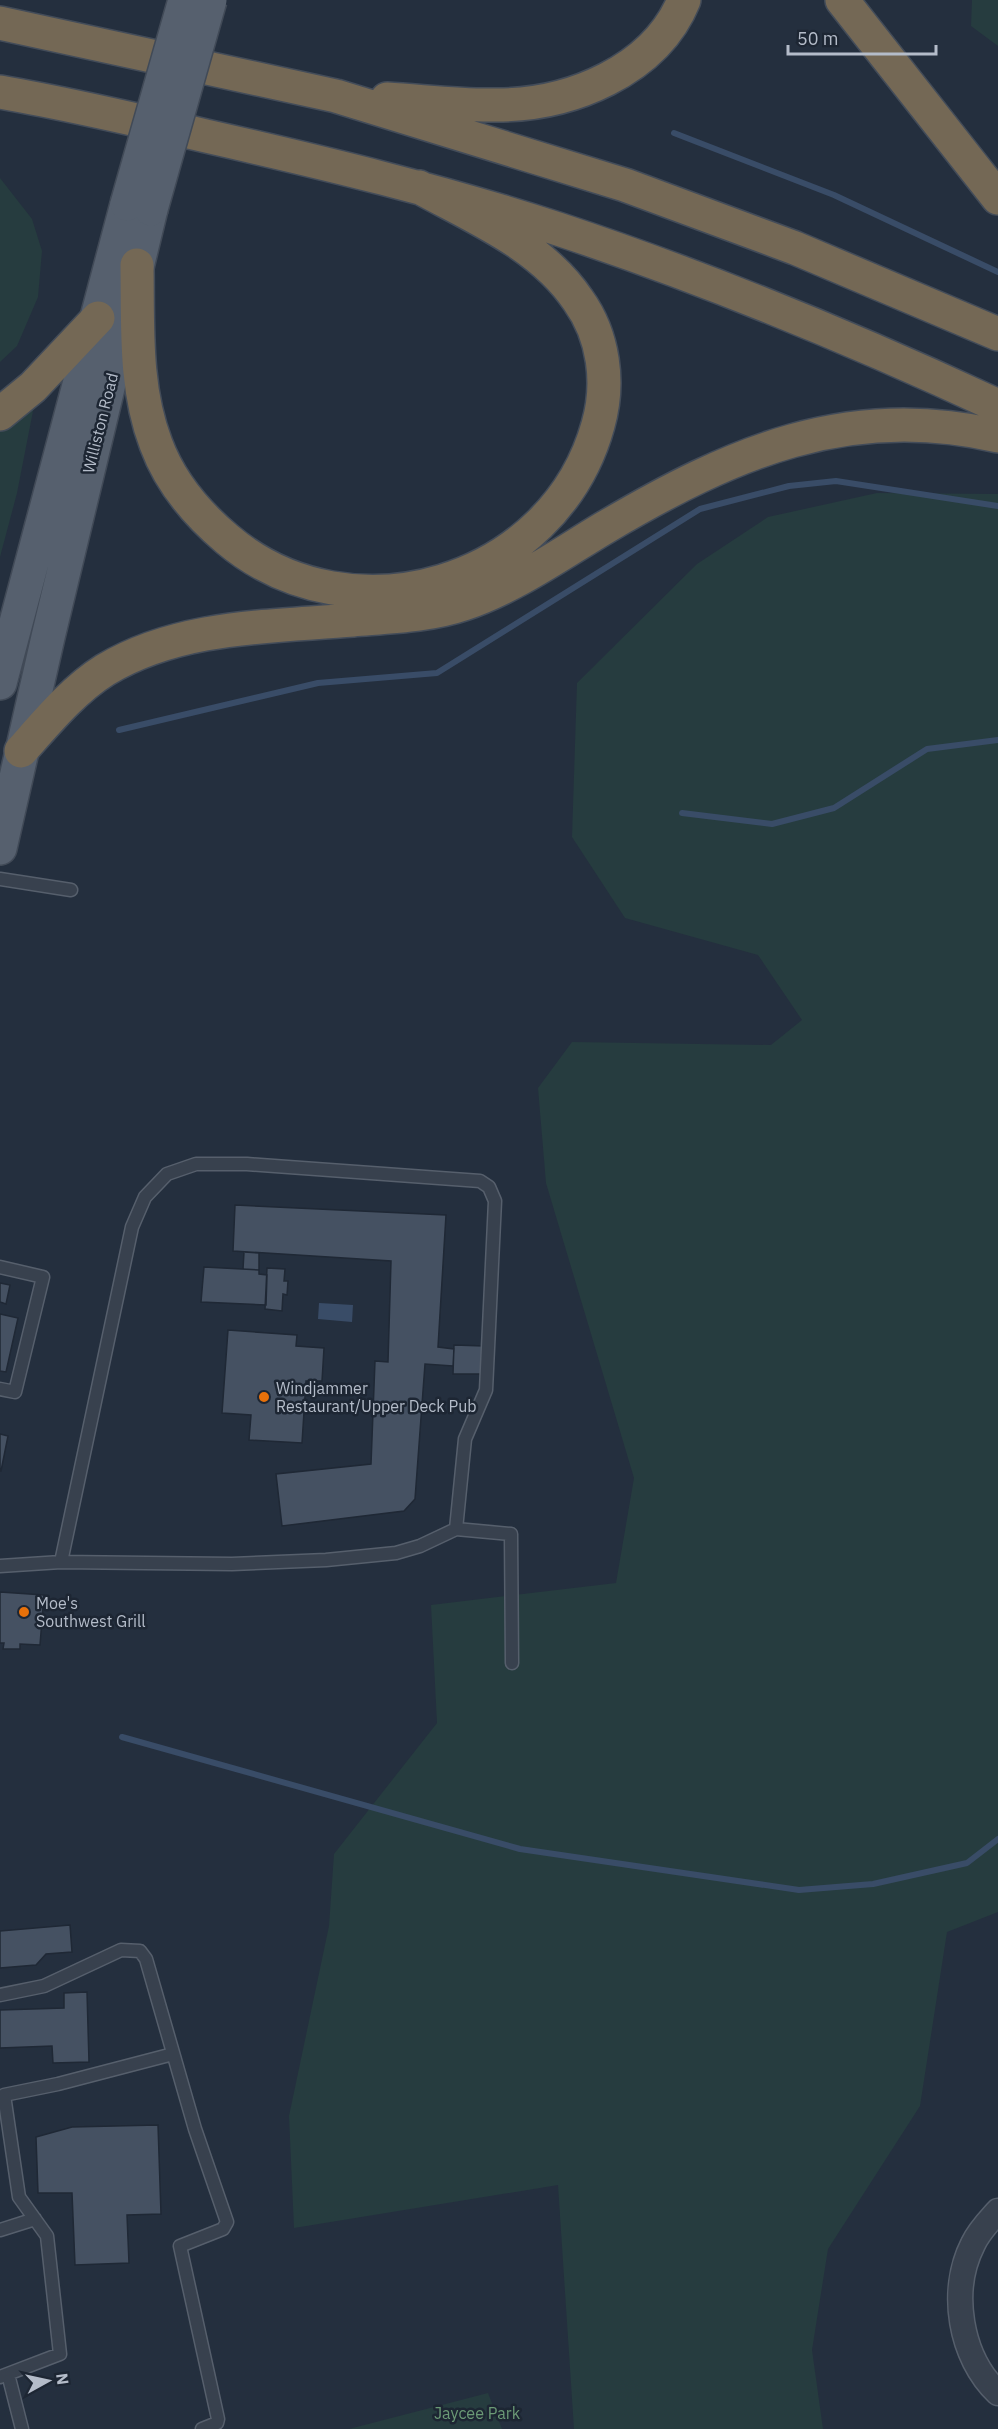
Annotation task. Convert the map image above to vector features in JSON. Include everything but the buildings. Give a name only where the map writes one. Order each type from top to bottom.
[{"type":"highway","points":[[336,96],[499,105],[557,97],[602,82],[639,59],[669,28],[684,0]]},
{"type":"highway","points":[[842,0],[998,198]]},
{"type":"highway","points":[[0,23],[336,96],[625,185],[795,248],[998,334]]},
{"type":"highway","points":[[0,92],[175,128],[419,187],[557,229],[702,279],[824,327],[998,406]]},
{"type":"highway","points":[[137,265],[139,362],[147,415],[156,444],[171,475],[185,497],[207,522],[249,558],[307,583],[374,593],[432,584],[474,571],[494,560],[528,535],[556,506],[579,472],[595,439],[605,382],[600,348],[594,330],[578,299],[566,284],[525,248],[419,187]]},
{"type":"highway","points":[[0,414],[33,387],[98,318]]},
{"type":"highway","points":[[21,751],[54,715],[103,671],[153,645],[217,631],[381,618],[438,611],[461,605],[506,586],[656,498],[767,446],[815,434],[877,426],[947,428],[998,436]]},
{"type":"main road","name":"Williston Road","points":[[0,848],[137,265],[139,207],[185,0]]},
{"type":"main road","name":"Williston Road","points":[[0,683],[98,318],[210,0]]},
{"type":"street","points":[[998,2211],[973,2244],[963,2275],[961,2303],[964,2331],[974,2360],[983,2377],[998,2393]]},
{"type":"lane","points":[[0,879],[70,890]]},
{"type":"lane","points":[[61,1562],[132,1227],[145,1197],[167,1174],[196,1164],[247,1164],[480,1181],[489,1186],[495,1201],[486,1390],[465,1439],[456,1529]]},
{"type":"lane","points":[[0,1267],[43,1277],[15,1392],[0,1389]]},
{"type":"lane","points":[[0,1566],[61,1562],[232,1564],[326,1560],[396,1553],[420,1546],[456,1529],[511,1534],[512,1663]]},
{"type":"lane","points":[[0,1995],[44,1986],[121,1950],[140,1951],[150,1968],[173,2054],[227,2222],[223,2229],[180,2246],[192,2310],[218,2419],[217,2424],[202,2429]]},
{"type":"lane","points":[[22,2429],[4,2375],[60,2354],[47,2236],[19,2197],[4,2095],[90,2076],[173,2054]]},
{"type":"lane","points":[[0,2230],[35,2219]]},
{"type":"green space","points":[[972,0],[998,0],[998,46],[971,26]]},
{"type":"green space","points":[[0,178],[32,219],[42,251],[38,297],[17,346],[0,362]]},
{"type":"green space","points":[[34,406],[17,493],[0,557],[0,430]]},
{"type":"green space","points":[[877,493],[998,494],[998,1912],[947,1932],[920,2106],[828,2249],[812,2350],[823,2429],[574,2429],[558,2185],[294,2228],[289,2116],[329,1926],[334,1854],[437,1723],[431,1605],[616,1583],[634,1478],[546,1183],[538,1088],[572,1042],[771,1045],[802,1020],[758,955],[625,918],[572,837],[577,683],[697,564],[768,517]]},
{"type":"green space","name":"Jaycee Park","points":[[488,2393],[502,2429],[349,2429]]},
{"type":"water","points":[[319,1303],[353,1305],[352,1322],[318,1319]]},
{"type":"waterway","points":[[674,133],[834,195],[998,272]]},
{"type":"waterway","points":[[119,730],[318,683],[437,673],[700,509],[789,486],[836,481],[998,506]]},
{"type":"waterway","points":[[682,813],[772,824],[834,808],[927,749],[998,740]]},
{"type":"waterway","points":[[122,1737],[520,1849],[799,1890],[873,1884],[967,1863],[998,1839]]},
{"type":"place","name":"Windjammer Restaurant/Upper Deck Pub","points":[[264,1397]]},
{"type":"place","name":"Moe's Southwest Grill","points":[[24,1612]]}]
